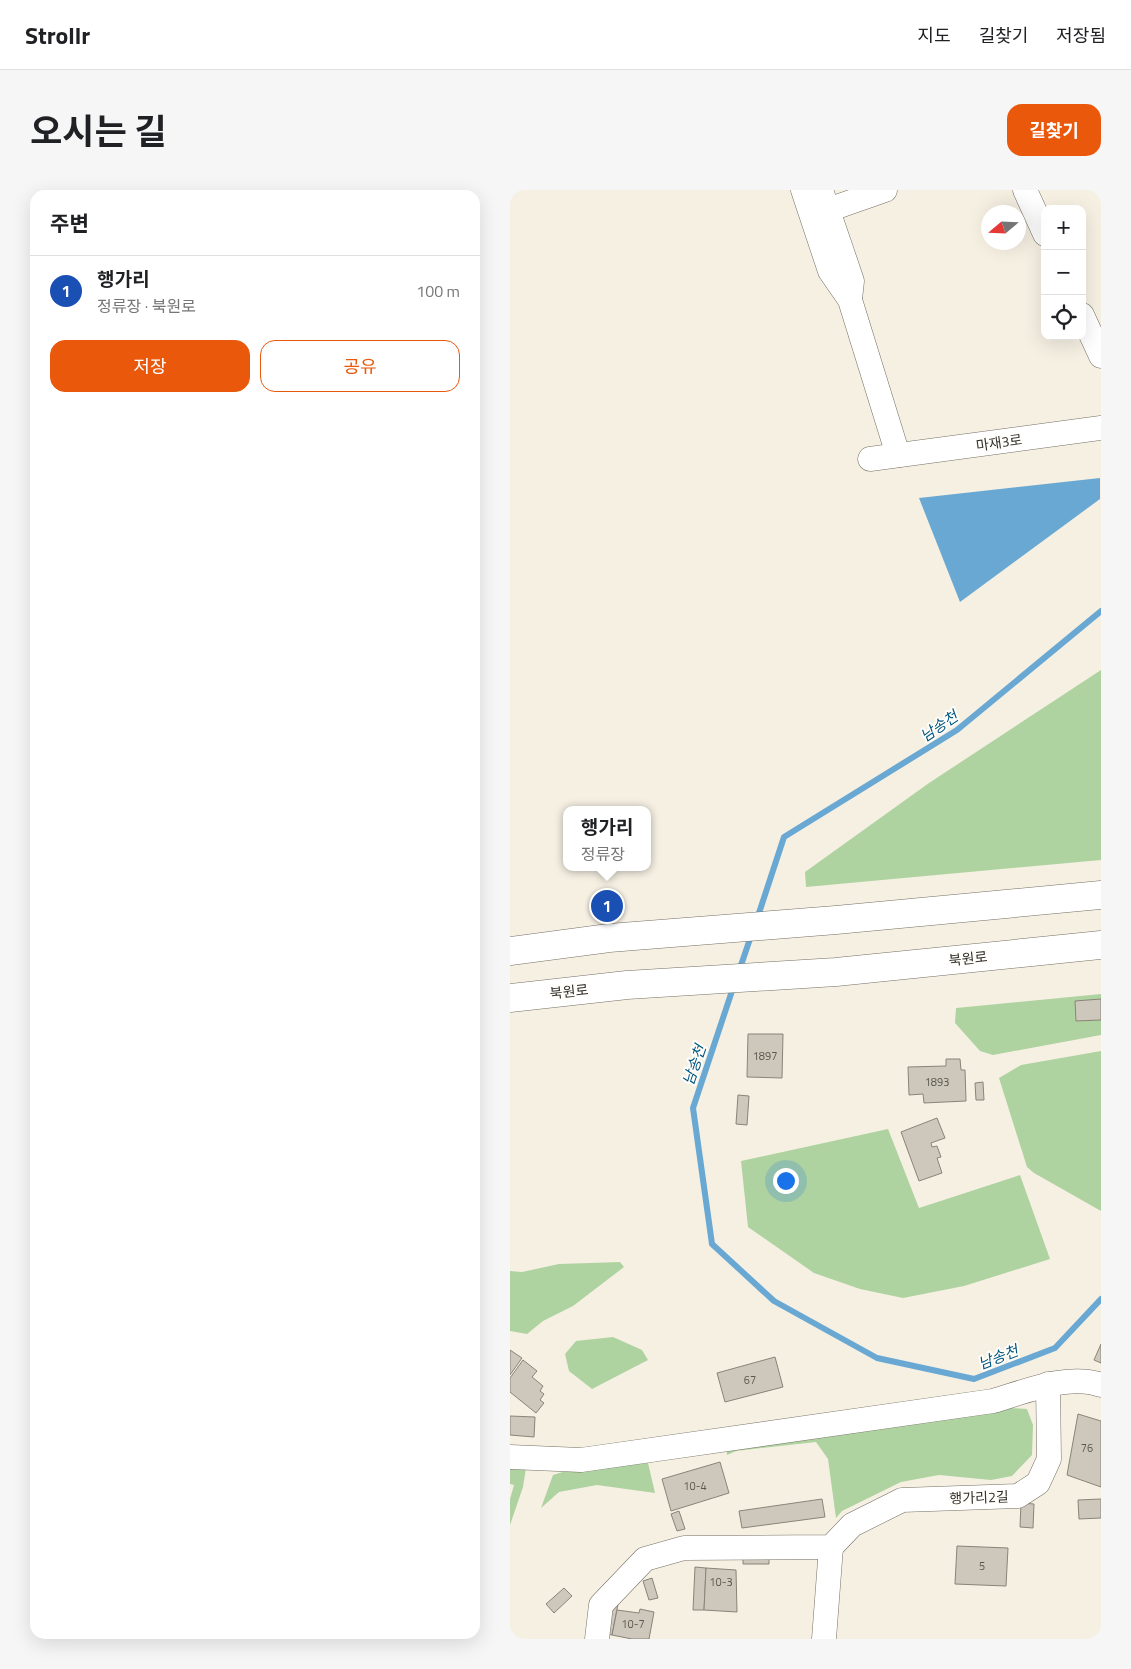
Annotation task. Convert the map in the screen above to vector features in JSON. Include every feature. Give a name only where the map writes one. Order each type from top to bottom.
[{"type":"street","points":[[803,190],[830,271],[850,300],[898,455]]},
{"type":"street","points":[[850,300],[852,281],[825,200],[885,190]]},
{"type":"street","points":[[1025,190],[1041,225]]},
{"type":"street","points":[[1086,324],[1101,356]]},
{"type":"street","name":"마재3로","points":[[870,459],[1101,428]]},
{"type":"street","points":[[510,951],[610,938],[836,920],[1101,895]]},
{"type":"street","name":"북원로","points":[[510,998],[627,985],[836,972],[1101,945]]},
{"type":"street","points":[[510,1457],[581,1460],[993,1401],[1048,1384],[1090,1381],[1101,1385]]},
{"type":"street","name":"행가리2길","points":[[831,1547],[852,1525],[902,1500],[1018,1496],[1038,1483],[1049,1459],[1048,1384]]},
{"type":"street","points":[[597,1639],[601,1605],[645,1559],[684,1548],[831,1547],[824,1639]]},
{"type":"green space","points":[[1101,670],[1101,860],[806,887],[805,872],[929,783]]},
{"type":"green space","points":[[1101,994],[1101,1035],[993,1055],[980,1051],[955,1023],[956,1008]]},
{"type":"green space","points":[[1101,1051],[1101,1211],[1034,1173],[1027,1167],[999,1078],[1021,1065]]},
{"type":"green space","points":[[888,1129],[919,1208],[1020,1175],[1050,1259],[964,1286],[903,1298],[860,1289],[814,1273],[748,1227],[741,1161]]},
{"type":"green space","points":[[620,1262],[624,1267],[573,1306],[543,1321],[527,1334],[510,1331],[510,1271],[522,1272],[559,1264]]},
{"type":"green space","points":[[613,1337],[642,1350],[648,1360],[592,1389],[569,1371],[565,1354],[576,1341]]},
{"type":"green space","points":[[1010,1408],[1027,1409],[1033,1425],[1032,1455],[1012,1476],[991,1480],[939,1475],[901,1482],[842,1511],[836,1518],[828,1459],[816,1442],[736,1451],[727,1455],[726,1446]]},
{"type":"green space","points":[[648,1463],[655,1493],[597,1485],[559,1492],[541,1508],[553,1475],[566,1471]]},
{"type":"green space","points":[[510,1468],[526,1468],[523,1487],[510,1525],[510,1499],[514,1485],[510,1484]]},
{"type":"water","points":[[1100,478],[1100,499],[960,602],[919,498]]},
{"type":"building","points":[[1101,999],[1101,1020],[1076,1021],[1075,1001]]},
{"type":"building","points":[[748,1034],[783,1034],[782,1078],[747,1077]]},
{"type":"building","points":[[946,1059],[960,1059],[961,1070],[965,1070],[966,1101],[924,1103],[923,1094],[909,1095],[908,1067],[946,1066]]},
{"type":"building","points":[[983,1082],[984,1100],[976,1100],[975,1083]]},
{"type":"building","points":[[738,1095],[749,1096],[747,1125],[736,1124]]},
{"type":"building","points":[[937,1118],[945,1138],[931,1143],[932,1147],[937,1146],[941,1157],[937,1158],[942,1173],[919,1181],[901,1132]]},
{"type":"building","points":[[1101,1344],[1101,1363],[1094,1360]]},
{"type":"building","points":[[510,1350],[522,1358],[510,1375]]},
{"type":"building","points":[[775,1357],[783,1387],[725,1402],[717,1373]]},
{"type":"building","points":[[523,1360],[537,1371],[532,1377],[543,1386],[540,1391],[544,1394],[540,1400],[544,1403],[536,1413],[510,1392],[510,1378]]},
{"type":"building","points":[[1078,1414],[1101,1421],[1101,1487],[1067,1475]]},
{"type":"building","points":[[510,1416],[535,1417],[534,1437],[510,1435]]},
{"type":"building","points":[[720,1462],[729,1493],[671,1511],[662,1479]]},
{"type":"building","points":[[822,1499],[825,1517],[742,1528],[739,1511]]},
{"type":"building","points":[[1101,1499],[1101,1518],[1079,1519],[1078,1500]]},
{"type":"building","points":[[1021,1503],[1034,1504],[1033,1528],[1020,1527]]},
{"type":"building","points":[[679,1511],[685,1529],[677,1531],[671,1514]]},
{"type":"building","points":[[957,1546],[1008,1548],[1006,1586],[955,1584]]},
{"type":"building","points":[[769,1551],[769,1564],[743,1564],[743,1552]]},
{"type":"building","points":[[695,1567],[706,1568],[704,1610],[693,1610]]},
{"type":"building","points":[[706,1568],[736,1570],[737,1612],[704,1610]]},
{"type":"building","points":[[652,1578],[658,1598],[649,1600],[643,1581]]},
{"type":"building","points":[[564,1588],[572,1596],[554,1613],[546,1604]]},
{"type":"building","points":[[615,1593],[620,1594],[612,1635],[607,1634]]},
{"type":"building","points":[[640,1609],[654,1612],[649,1639],[632,1639],[612,1635],[617,1610],[639,1613]]},
{"type":"waterway","name":"남송천","points":[[757,919],[784,837],[957,730],[1101,611]]},
{"type":"waterway","name":"남송천","points":[[739,971],[752,933]]},
{"type":"waterway","name":"남송천","points":[[734,985],[693,1108],[712,1244],[774,1301],[877,1358],[974,1379],[1055,1348],[1101,1299]]},
{"type":"place","name":"행가리","points":[[607,906]]}]
